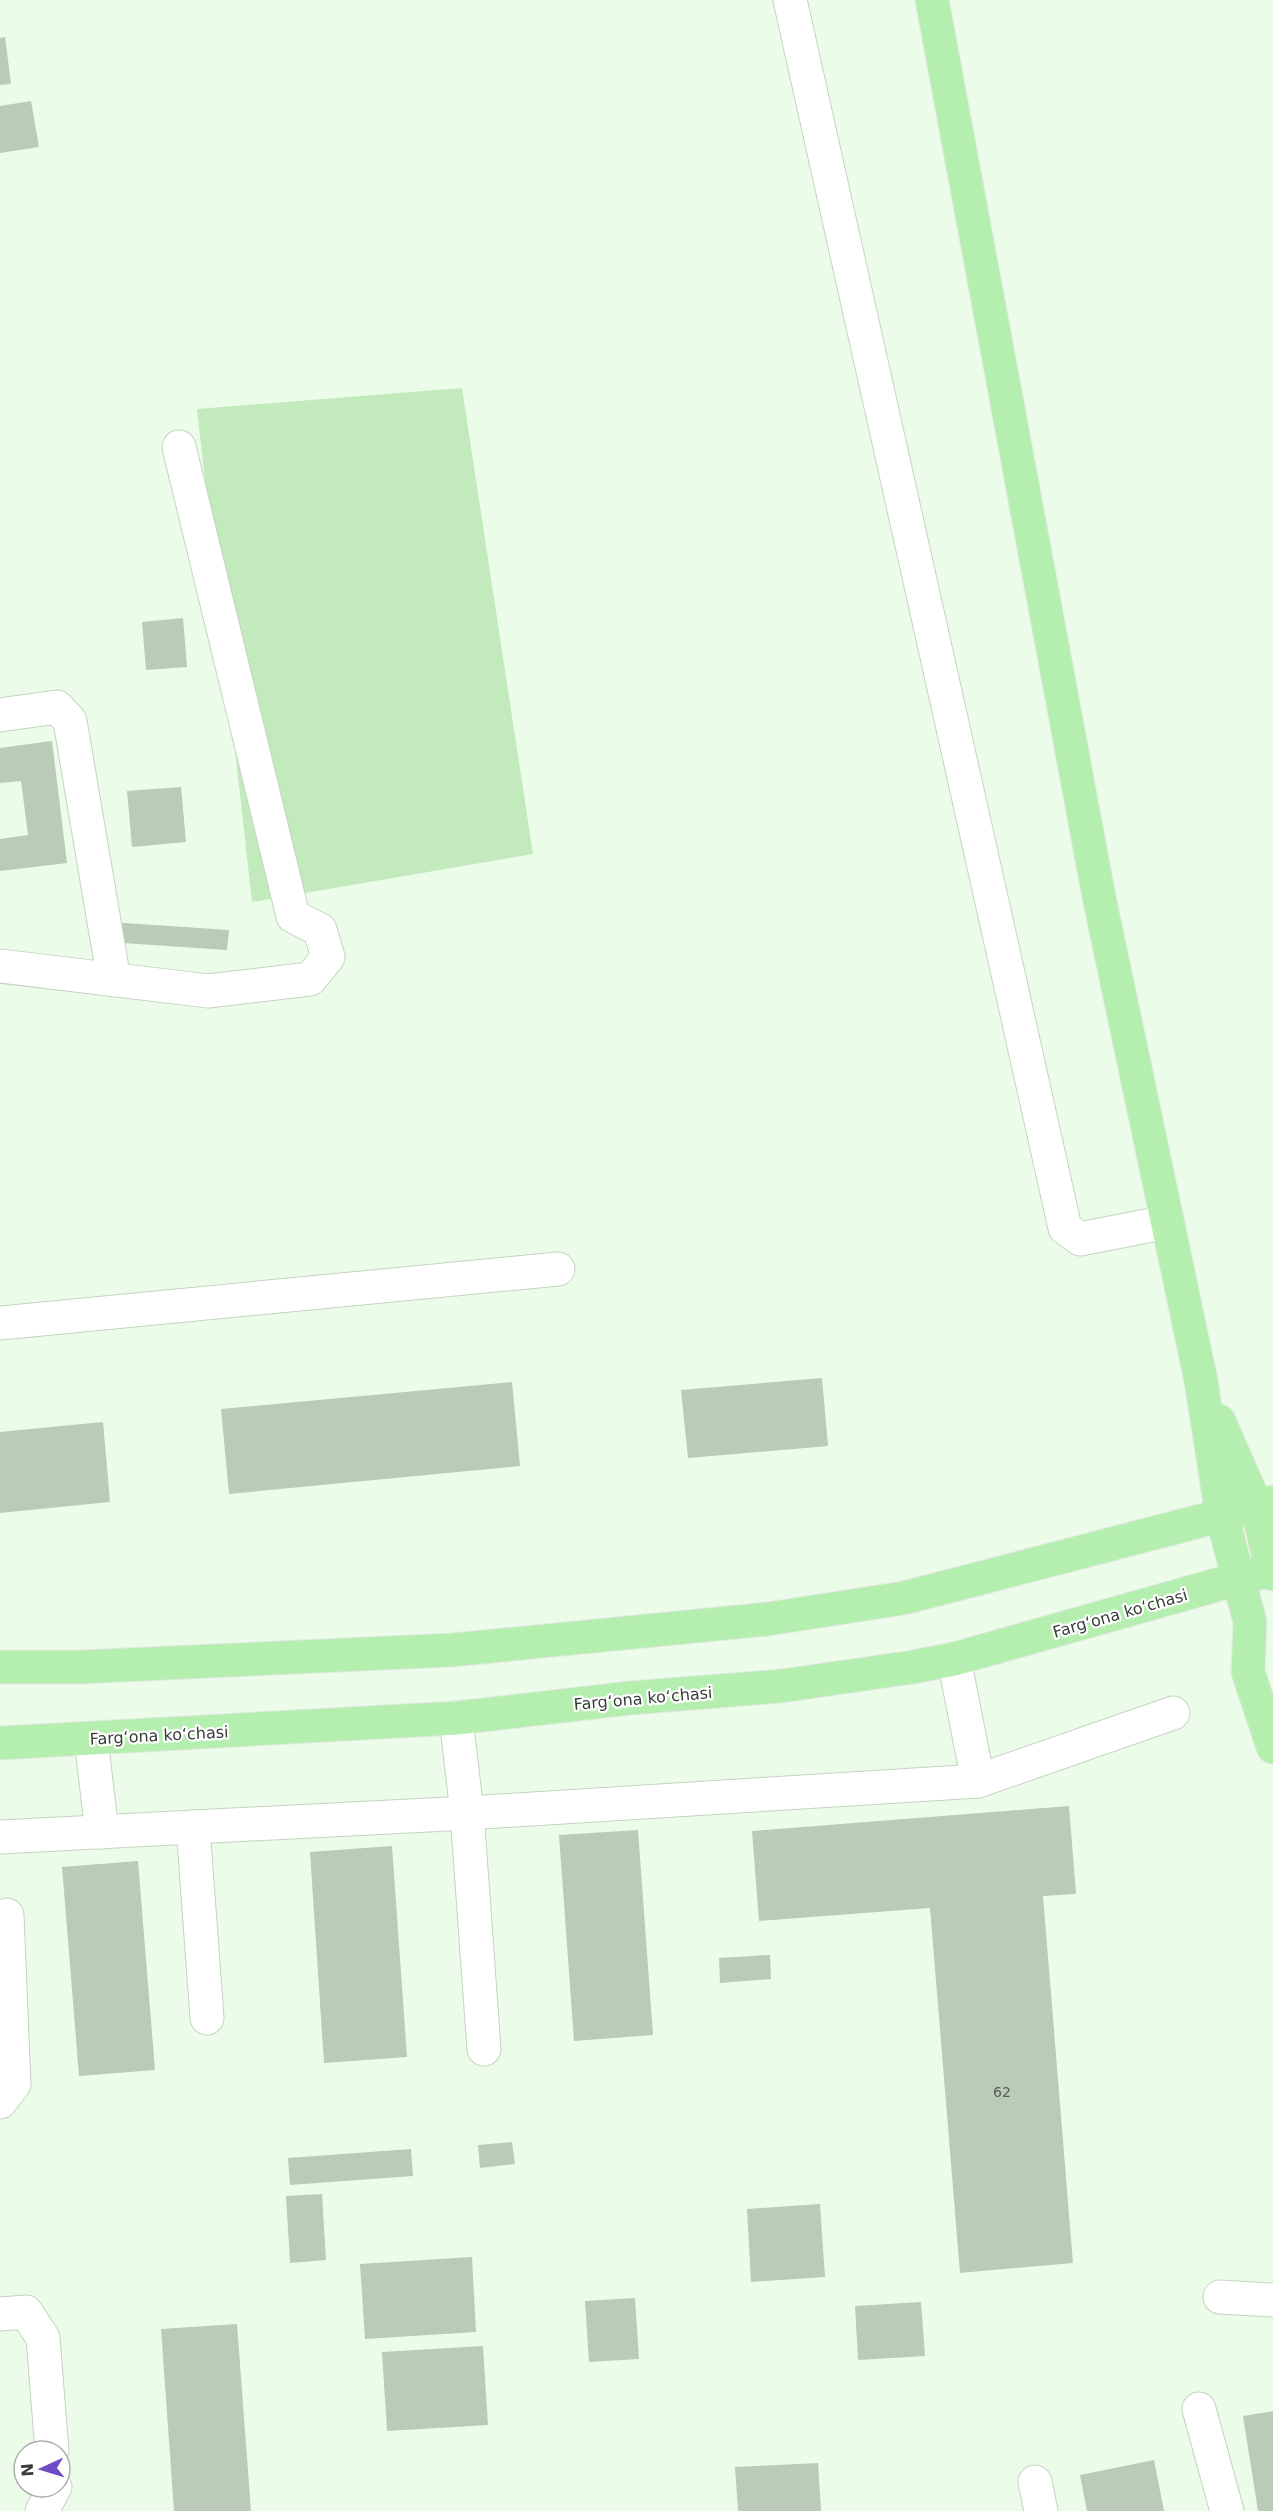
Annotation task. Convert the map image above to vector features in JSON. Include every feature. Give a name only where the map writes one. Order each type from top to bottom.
[{"type":"main road","points":[[932,0],[1099,897],[1201,1381],[1222,1516],[1250,1622],[1248,1672],[1273,1747]]},
{"type":"main road","points":[[1201,1381],[1265,1505],[1273,1570]]},
{"type":"main road","points":[[0,1667],[80,1667],[452,1650],[768,1618],[904,1598],[1265,1505]]},
{"type":"main road","name":"Fargʻona koʻchasi","points":[[0,1743],[456,1718],[630,1698],[781,1686],[954,1659],[1273,1570]]},
{"type":"street","points":[[790,0],[1065,1228],[1080,1239],[1167,1222]]},
{"type":"street","points":[[0,966],[208,991],[310,979],[328,957],[320,930],[293,916],[179,447]]},
{"type":"street","points":[[0,715],[57,707],[70,721],[114,980]]},
{"type":"street","points":[[0,1323],[558,1269]]},
{"type":"street","points":[[954,1659],[978,1781]]},
{"type":"street","points":[[0,1838],[467,1813],[978,1781],[1173,1713]]},
{"type":"street","points":[[456,1718],[467,1813],[484,2049]]},
{"type":"street","points":[[91,1739],[102,1832]]},
{"type":"street","points":[[194,1827],[207,2018]]},
{"type":"street","points":[[0,2102],[14,2084],[7,1915]]},
{"type":"street","points":[[1220,2297],[1273,2300]]},
{"type":"street","points":[[0,2314],[26,2312],[43,2338],[51,2439]]},
{"type":"street","points":[[1199,2409],[1227,2511]]},
{"type":"green space","points":[[462,388],[533,854],[252,902],[197,409]]},
{"type":"building","points":[[5,37],[11,84],[0,85],[0,38]]},
{"type":"building","points":[[31,101],[39,147],[0,153],[0,106]]},
{"type":"building","points":[[183,618],[187,667],[146,670],[142,622]]},
{"type":"building","points":[[52,741],[67,863],[0,871],[0,839],[28,835],[21,781],[0,783],[0,748]]},
{"type":"building","points":[[181,787],[186,842],[132,847],[127,791]]},
{"type":"building","points":[[109,922],[229,930],[227,950],[108,942]]},
{"type":"building","points":[[822,1378],[828,1446],[688,1458],[681,1390]]},
{"type":"building","points":[[512,1382],[520,1466],[229,1494],[221,1409]]},
{"type":"building","points":[[103,1422],[110,1502],[0,1513],[0,1432]]},
{"type":"building","points":[[1069,1806],[1076,1894],[1043,1896],[1073,2263],[960,2273],[930,1908],[759,1921],[752,1831]]},
{"type":"building","points":[[638,1830],[653,2035],[574,2041],[559,1835]]},
{"type":"building","points":[[392,1846],[407,2057],[324,2063],[310,1852]]},
{"type":"building","points":[[138,1861],[155,2070],[79,2076],[62,1867]]},
{"type":"building","points":[[770,1955],[771,1979],[720,1983],[719,1958]]},
{"type":"building","points":[[512,2142],[515,2164],[480,2168],[478,2145]]},
{"type":"building","points":[[411,2149],[413,2176],[290,2185],[288,2158]]},
{"type":"building","points":[[322,2194],[326,2260],[290,2263],[286,2196]]},
{"type":"building","points":[[820,2204],[825,2277],[751,2282],[747,2209]]},
{"type":"building","points":[[472,2257],[476,2332],[365,2339],[360,2264]]},
{"type":"building","points":[[635,2298],[639,2359],[589,2362],[585,2301]]},
{"type":"building","points":[[921,2302],[925,2356],[858,2360],[855,2306]]},
{"type":"building","points":[[237,2324],[251,2511],[174,2511],[161,2329]]},
{"type":"building","points":[[483,2346],[488,2425],[387,2431],[382,2352]]},
{"type":"building","points":[[1273,2411],[1273,2511],[1258,2511],[1243,2416]]},
{"type":"building","points":[[1154,2460],[1164,2511],[1087,2511],[1080,2475]]},
{"type":"building","points":[[818,2463],[821,2511],[738,2511],[735,2467]]}]
